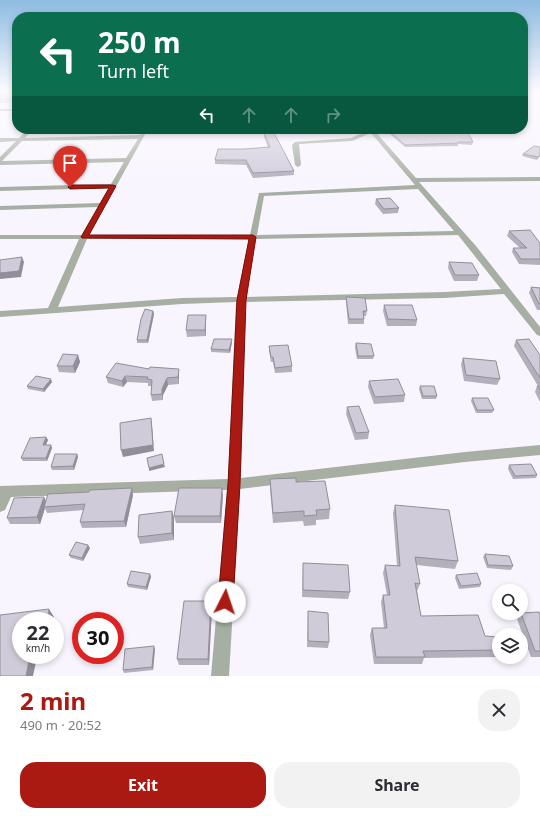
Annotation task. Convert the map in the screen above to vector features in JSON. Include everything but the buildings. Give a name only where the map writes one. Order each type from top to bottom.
[{"type":"street","points":[[0,161],[25,134]]},
{"type":"street","points":[[52,310],[84,237],[143,134]]},
{"type":"street","points":[[298,165],[296,143],[352,139],[363,134]]},
{"type":"street","points":[[374,134],[416,184],[460,233],[506,291],[538,328]]},
{"type":"street","points":[[0,140],[141,137]]},
{"type":"street","points":[[0,161],[128,160]]},
{"type":"street","points":[[220,676],[234,484],[241,300],[261,194],[416,184],[540,179]]},
{"type":"street","points":[[0,189],[113,186]]},
{"type":"street","points":[[0,208],[102,205]]},
{"type":"street","points":[[0,238],[253,237],[460,233]]},
{"type":"street","points":[[0,314],[182,301],[444,295],[506,291]]},
{"type":"street","points":[[0,506],[3,492],[234,484],[464,457],[540,450]]},
{"type":"route","points":[[70,187],[113,186],[84,237],[253,237],[241,300],[234,484],[225,602]]}]
